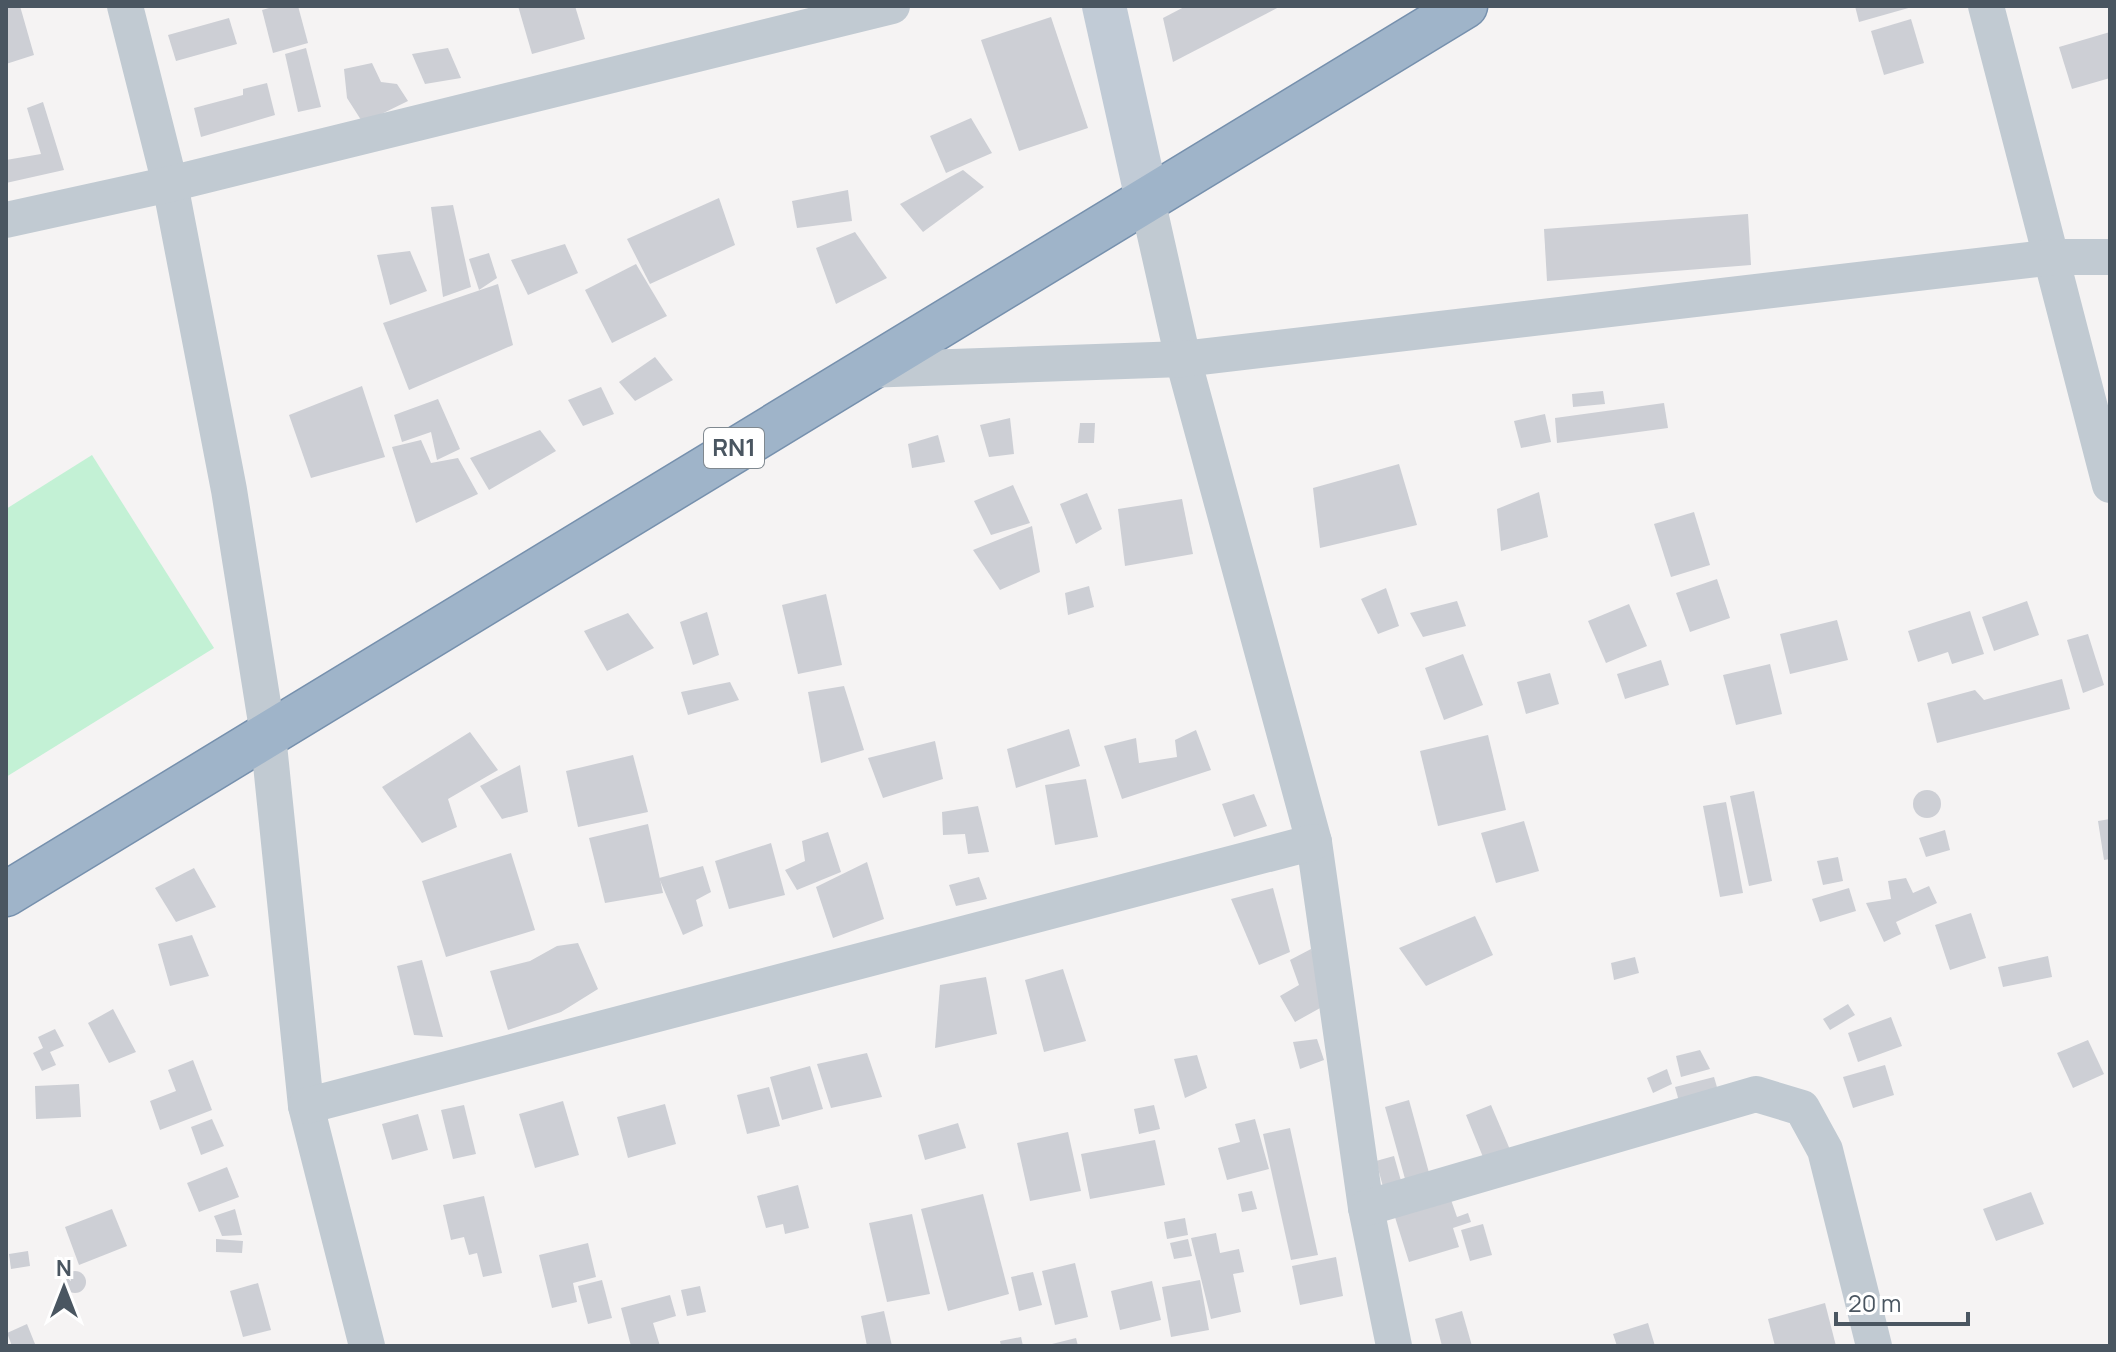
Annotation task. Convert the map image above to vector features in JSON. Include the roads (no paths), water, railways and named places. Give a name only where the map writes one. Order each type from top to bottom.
[{"type":"highway","name":"RN1","points":[[6,894],[862,370],[1465,6]]},
{"type":"main road","points":[[1104,6],[1147,199]]},
{"type":"street","points":[[125,6],[170,184],[229,490],[268,735],[306,1106],[367,1346]]},
{"type":"street","points":[[6,220],[170,184],[892,6]]},
{"type":"street","points":[[1986,6],[2054,257],[2110,485]]},
{"type":"street","points":[[1147,199],[1183,359],[1314,842],[1366,1208],[1394,1346]]},
{"type":"street","points":[[862,370],[1183,359],[2054,257],[2110,257]]},
{"type":"street","points":[[306,1106],[1314,842]]},
{"type":"street","points":[[1366,1208],[1756,1094],[1802,1108],[1825,1150],[1874,1346]]}]
